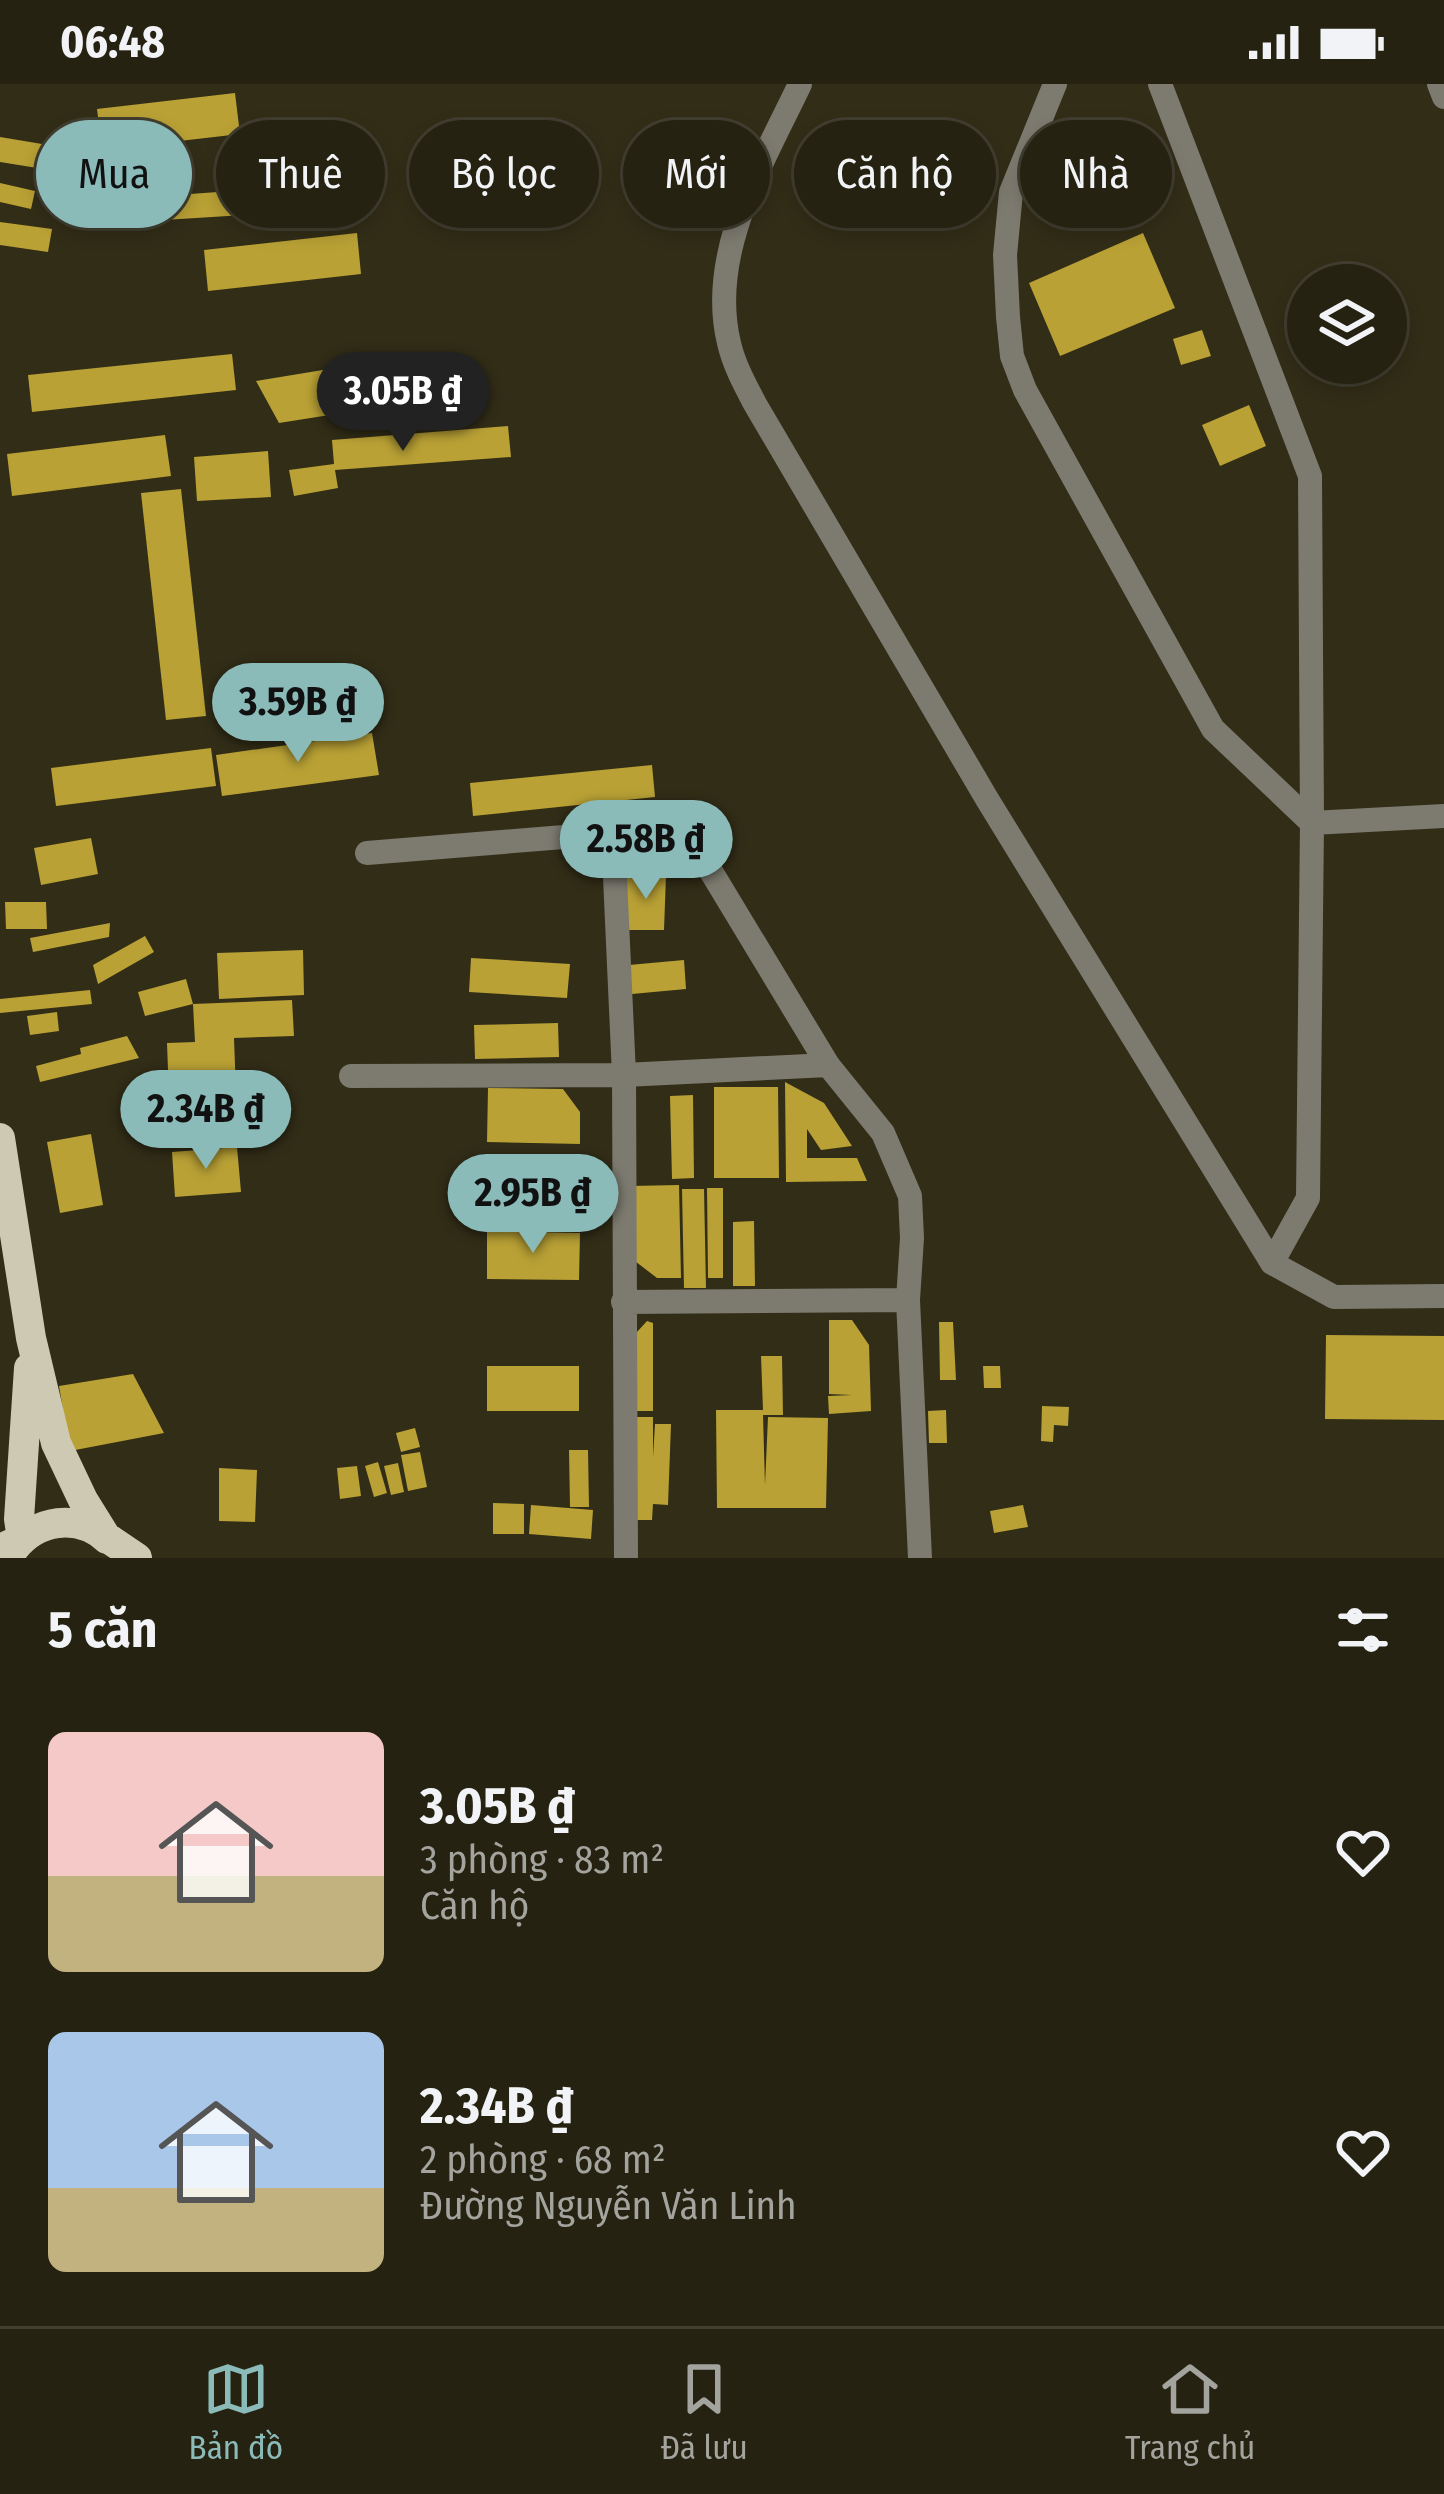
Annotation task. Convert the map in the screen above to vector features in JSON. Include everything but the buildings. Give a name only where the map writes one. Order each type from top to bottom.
[{"type":"main road","points":[[0,1138],[31,1338],[56,1443],[114,1548]]},
{"type":"main road","points":[[10,1549],[19,1519],[31,1338]]},
{"type":"main road","points":[[10,1549],[40,1527],[61,1522],[81,1524],[137,1558]]},
{"type":"street","points":[[800,84],[758,173],[728,262],[728,342],[755,404],[976,780],[1272,1263],[1334,1297],[1444,1296]]},
{"type":"street","points":[[1054,84],[1010,193],[1005,255],[1012,356],[1025,391],[1214,729],[1312,824],[1444,816]]},
{"type":"street","points":[[1160,84],[1310,476],[1308,1198],[1272,1263]]},
{"type":"street","points":[[1438,84],[1444,97]]},
{"type":"street","points":[[367,854],[686,830],[828,1065],[883,1133],[910,1196],[908,1300],[920,1558]]},
{"type":"street","points":[[613,833],[624,1076],[626,1558]]},
{"type":"street","points":[[352,1076],[624,1076],[828,1065]]},
{"type":"street","points":[[623,1302],[908,1300]]}]
